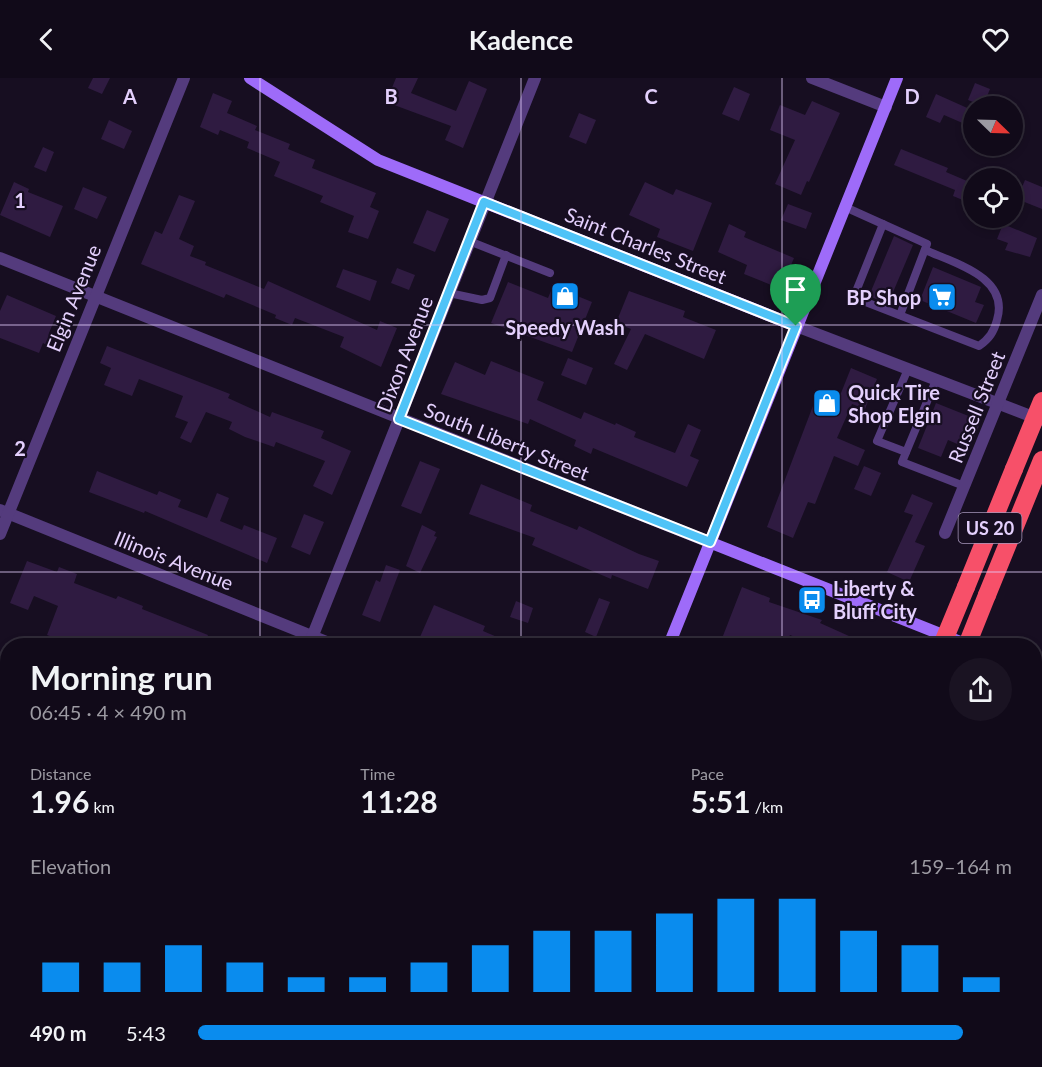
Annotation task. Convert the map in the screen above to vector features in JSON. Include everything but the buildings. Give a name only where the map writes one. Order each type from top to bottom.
[{"type":"highway","name":"US 20","points":[[945,638],[1042,401]]},
{"type":"highway","name":"US 20","points":[[971,638],[1042,460]]},
{"type":"main road","name":"Saint Charles Street","points":[[250,78],[378,160],[796,326]]},
{"type":"main road","points":[[672,638],[897,78]]},
{"type":"main road","name":"South Liberty Street","points":[[710,542],[950,638]]},
{"type":"street","name":"Elgin Avenue","points":[[0,534],[4,512],[184,78]]},
{"type":"street","name":"Dixon Avenue","points":[[312,638],[535,78]]},
{"type":"street","points":[[812,78],[886,106]]},
{"type":"street","name":"South Liberty Street","points":[[0,258],[710,542]]},
{"type":"street","name":"Russell Street","points":[[945,533],[1042,295]]},
{"type":"street","name":"Saint Charles Street","points":[[796,326],[1042,421]]},
{"type":"street","name":"Illinois Avenue","points":[[4,512],[304,638]]},
{"type":"lane","points":[[845,207],[927,244],[900,315]]},
{"type":"lane","points":[[883,224],[857,289],[863,301],[979,346],[994,331],[1000,312],[997,294],[984,277],[925,250]]},
{"type":"lane","points":[[469,241],[550,273]]},
{"type":"lane","points":[[449,293],[482,300],[490,298],[506,255]]},
{"type":"lane","points":[[906,452],[877,441],[908,369]]},
{"type":"lane","points":[[936,380],[902,462],[964,486]]},
{"type":"place","name":"Speedy Wash","points":[[565,296]]},
{"type":"place","name":"BP Shop","points":[[942,297]]},
{"type":"place","name":"Quick Tire Shop Elgin","points":[[827,403]]},
{"type":"place","name":"Liberty & Bluff City","points":[[812,600]]},
{"type":"route","points":[[484,202],[796,326],[710,542],[399,419],[484,202]]}]
